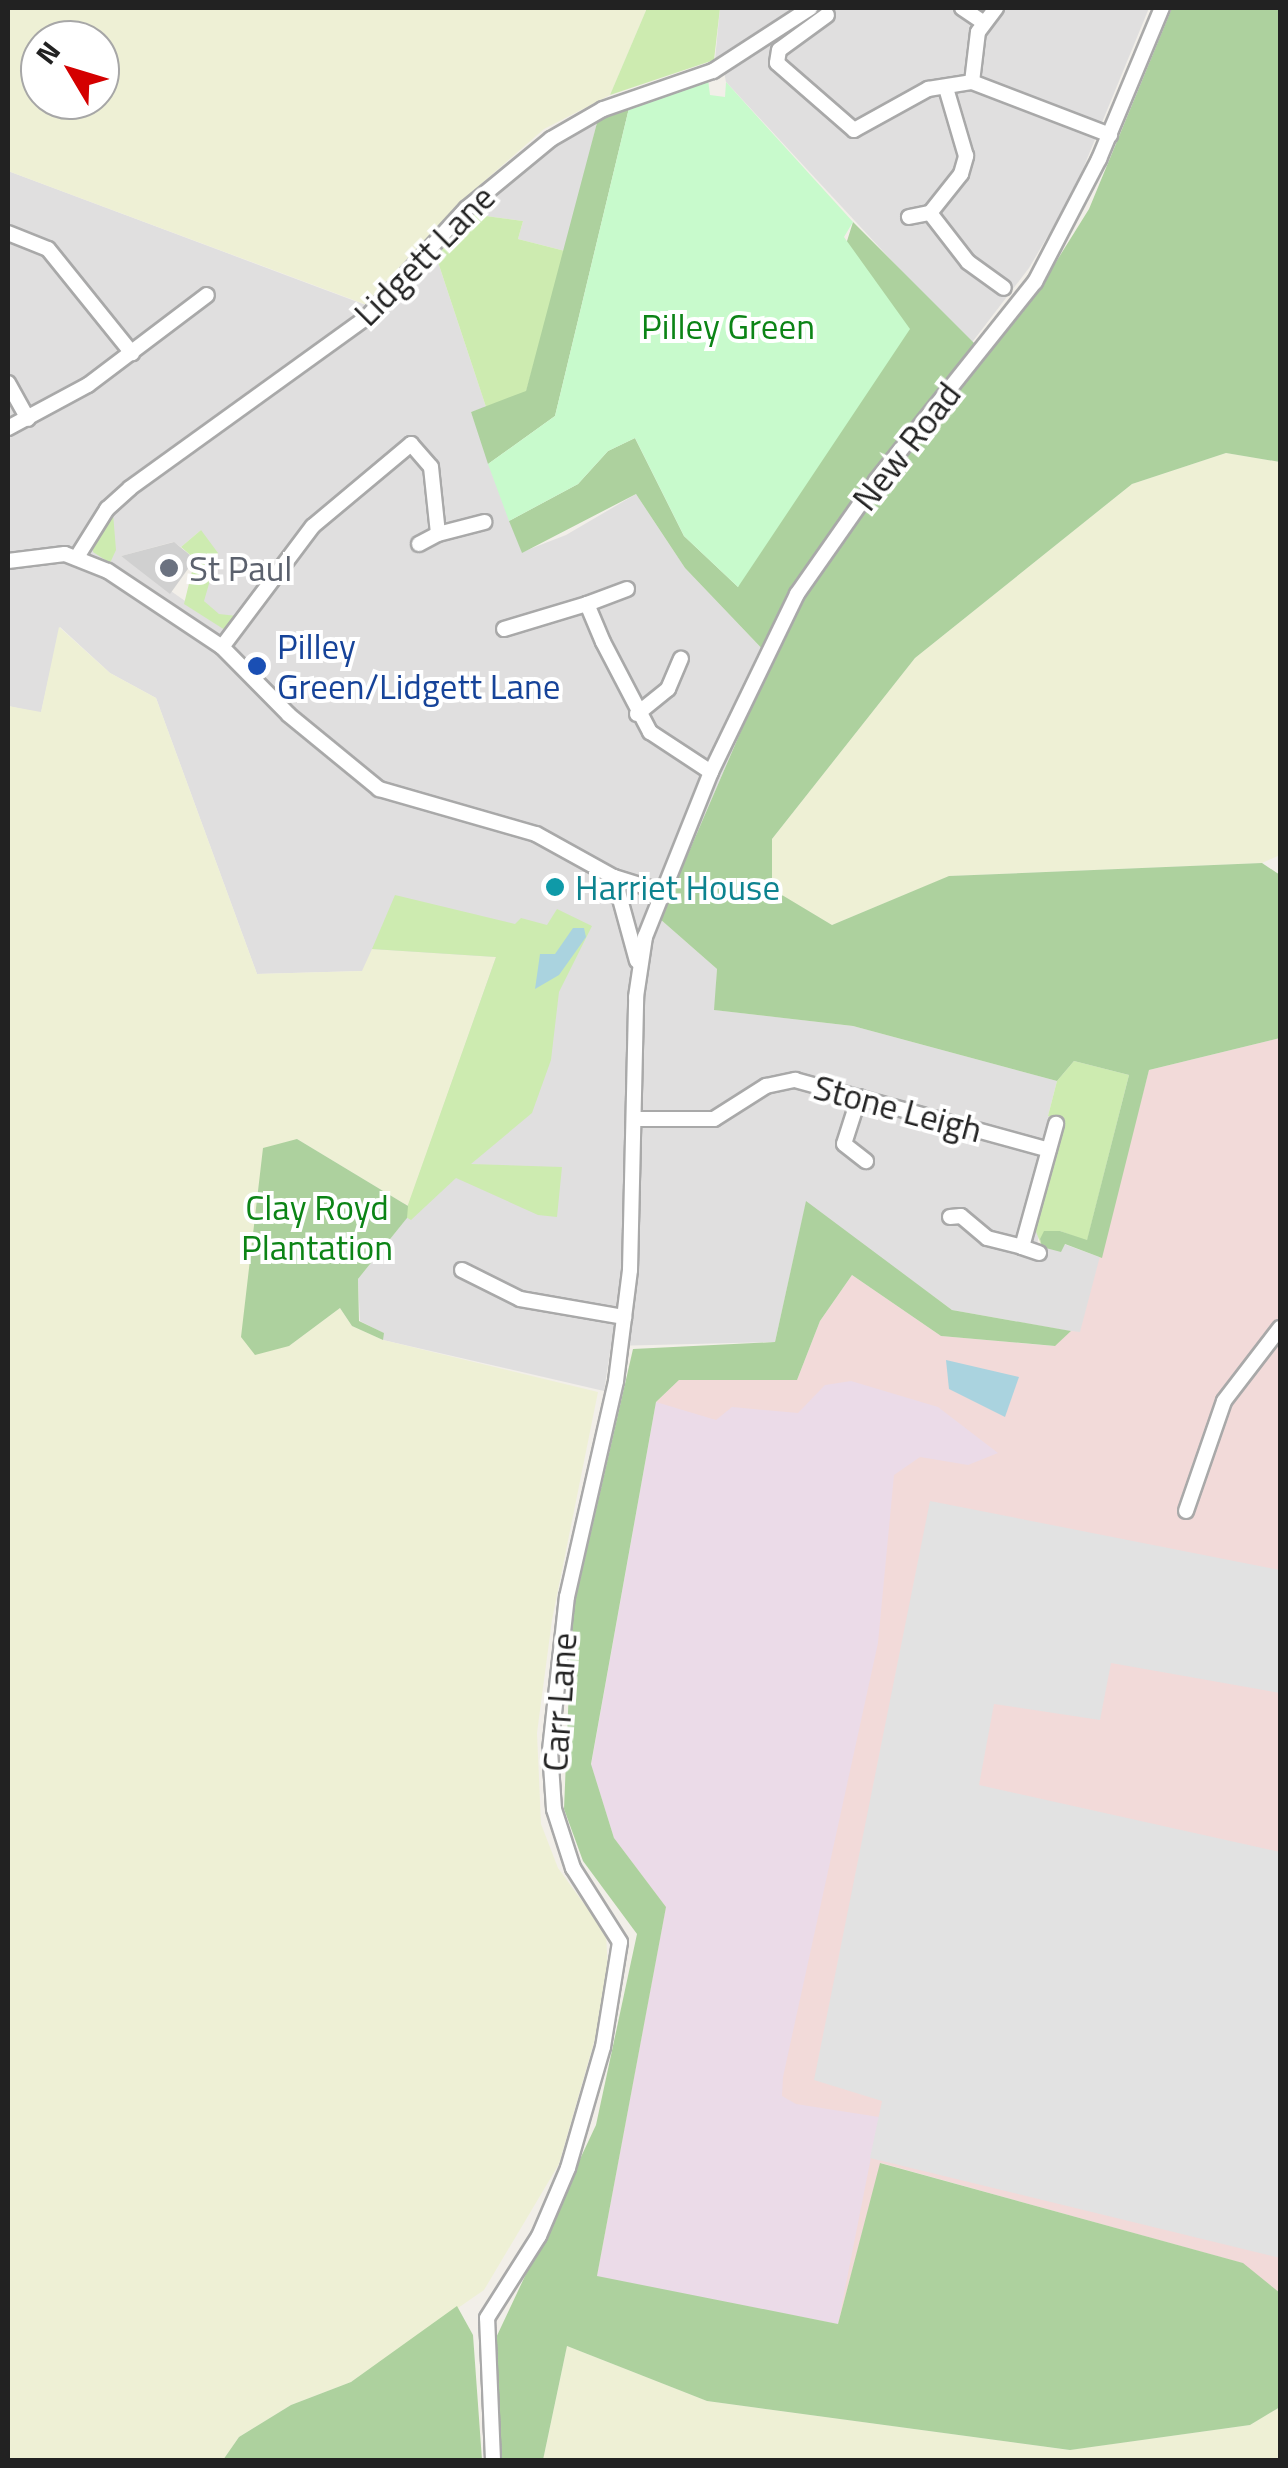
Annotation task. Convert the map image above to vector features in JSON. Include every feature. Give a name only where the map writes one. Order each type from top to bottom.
[{"type":"street","name":"Lidgett Lane","points":[[77,557],[108,509],[130,488],[386,300],[444,230],[551,138],[602,109],[713,71],[810,8]]},
{"type":"street","points":[[962,8],[983,22]]},
{"type":"street","points":[[972,82],[983,22],[996,8]]},
{"type":"street","name":"New Road","points":[[659,892],[711,772],[797,594],[876,481],[1035,282],[1110,135],[1162,8]]},
{"type":"street","points":[[827,15],[779,50],[777,62],[854,130],[928,89],[972,82],[1110,135]]},
{"type":"street","points":[[909,217],[930,213],[950,193],[966,156],[946,88]]},
{"type":"street","points":[[930,213],[968,262],[1004,288]]},
{"type":"street","points":[[8,233],[48,249],[132,353]]},
{"type":"street","points":[[8,428],[132,353],[207,295]]},
{"type":"street","points":[[8,383],[28,419]]},
{"type":"street","points":[[222,647],[313,526],[417,439],[431,468],[438,534]]},
{"type":"street","points":[[419,544],[438,534],[484,522]]},
{"type":"street","points":[[8,562],[77,557],[141,588],[222,647],[289,715],[379,788],[536,834],[614,878],[659,892]]},
{"type":"street","points":[[504,630],[627,589]]},
{"type":"street","points":[[587,604],[637,714],[670,750],[711,772]]},
{"type":"street","points":[[637,714],[668,689],[681,659]]},
{"type":"street","name":"Carr Lane","points":[[614,878],[638,967]]},
{"type":"street","name":"Carr Lane","points":[[494,2460],[486,2318],[538,2236],[568,2168],[602,2047],[620,1942],[572,1868],[554,1808],[550,1750],[567,1597],[616,1381],[637,1119],[638,967],[659,892]]},
{"type":"street","name":"Stone Leigh","points":[[637,1119],[714,1120],[766,1086],[795,1080],[1049,1150]]},
{"type":"street","points":[[859,1098],[844,1144],[866,1160]]},
{"type":"street","points":[[1022,1247],[1056,1124]]},
{"type":"street","points":[[950,1216],[961,1216],[987,1238],[1039,1254]]},
{"type":"street","points":[[462,1270],[520,1299],[624,1317]]},
{"type":"street","points":[[1186,1512],[1224,1401],[1280,1328]]},
{"type":"shaded area","points":[[720,8],[797,8],[715,60]]},
{"type":"shaded area","points":[[819,8],[1149,8],[1073,193],[1029,268],[970,345],[726,82],[724,71]]},
{"type":"shaded area","points":[[598,119],[565,251],[518,239],[523,221],[471,214],[559,141]]},
{"type":"shaded area","points":[[8,171],[387,313],[435,253],[486,407],[471,412],[522,552],[566,535],[636,494],[685,568],[772,659],[660,919],[717,969],[715,1010],[853,1026],[1057,1081],[1048,1116],[1066,1122],[1037,1244],[1064,1244],[1102,1258],[1081,1333],[952,1310],[806,1203],[775,1342],[611,1346],[604,1391],[383,1340],[383,1333],[360,1321],[358,1279],[406,1219],[362,971],[257,974],[156,698],[110,673],[60,627],[41,713],[8,706]],"holes":[[[201,530],[204,601],[225,629],[121,556],[173,542],[181,547]]]},
{"type":"shaded area","points":[[174,542],[195,559],[170,594],[121,556]]},
{"type":"shaded area","points":[[1280,1038],[1280,2293],[1242,2263],[881,2163],[838,2324],[597,2277],[666,1907],[614,1838],[656,1402],[679,1380],[797,1380],[820,1321],[852,1275],[941,1336],[1054,1346],[1071,1331],[1080,1332],[1149,1070]]},
{"type":"shaded area","points":[[851,1381],[938,1407],[998,1453],[968,1465],[920,1457],[894,1475],[878,1643],[783,2077],[782,2096],[796,2104],[879,2117],[838,2324],[597,2277],[666,1907],[614,1838],[591,1765],[656,1402],[716,1420],[732,1407],[798,1413],[825,1385]]},
{"type":"shaded area","points":[[930,1501],[1280,1570],[1280,1693],[1111,1663],[1100,1720],[994,1704],[979,1785],[1280,1852],[1280,2258],[870,2158],[882,2101],[814,2080]]},
{"type":"green space","points":[[8,8],[647,8],[610,95],[544,129],[458,204],[367,305],[8,171]]},
{"type":"green space","points":[[647,8],[720,8],[714,60],[610,95]]},
{"type":"green space","points":[[1172,8],[1280,8],[1280,462],[1226,453],[1132,484],[915,658],[772,839],[772,889],[832,925],[949,876],[1262,863],[1280,875],[1280,1038],[1149,1070],[1102,1258],[1065,1244],[1061,1252],[1042,1247],[1040,1239],[1044,1231],[1060,1231],[1087,1240],[1129,1075],[1074,1061],[1057,1081],[853,1026],[714,1010],[717,969],[660,919],[772,659],[685,568],[636,494],[522,553],[509,521],[578,484],[608,451],[635,438],[684,536],[738,587],[853,222],[985,354],[1041,286],[1089,209]]},
{"type":"green space","name":"Pilley Green","points":[[708,79],[710,95],[725,97],[726,82],[853,222],[844,237],[910,329],[738,587],[684,536],[635,438],[608,451],[578,484],[509,521],[488,464],[555,416],[629,108]]},
{"type":"green space","points":[[629,108],[555,416],[488,464],[471,412],[526,391],[598,119]]},
{"type":"green space","points":[[471,214],[523,221],[518,239],[565,251],[526,392],[486,407],[435,253]]},
{"type":"green space","points":[[1226,453],[1280,462],[1280,855],[1262,863],[950,876],[832,925],[771,889],[772,839],[915,658],[1132,484]]},
{"type":"green space","points":[[113,513],[116,550],[110,563],[93,552],[93,543]]},
{"type":"green space","points":[[201,530],[218,553],[204,601],[219,614],[237,616],[225,630],[184,604],[195,559],[181,547]]},
{"type":"green space","points":[[59,627],[110,673],[156,698],[257,974],[362,971],[372,949],[496,957],[408,1206],[297,1139],[289,1346],[340,1308],[352,1326],[383,1340],[598,1392],[552,1620],[537,1733],[541,1824],[558,1868],[606,1934],[609,1990],[559,2164],[484,2290],[351,2382],[291,2405],[239,2437],[223,2460],[8,2460],[8,706],[41,712]]},
{"type":"green space","points":[[395,895],[515,924],[521,918],[547,925],[557,909],[592,926],[559,992],[551,1060],[532,1113],[471,1164],[562,1167],[557,1217],[538,1215],[456,1178],[411,1220],[404,1216],[496,957],[372,949]]},
{"type":"green space","points":[[1074,1061],[1129,1075],[1087,1241],[1060,1231],[1040,1239],[1042,1247],[1035,1229],[1065,1122],[1048,1116],[1057,1081]]},
{"type":"green space","name":"Clay Royd Plantation","points":[[297,1139],[408,1206],[407,1218],[358,1279],[359,1321],[384,1333],[383,1340],[352,1326],[340,1308],[289,1346],[255,1355],[241,1337],[263,1148]]},
{"type":"green space","points":[[806,1201],[952,1310],[1071,1331],[1055,1346],[941,1336],[852,1275],[820,1321],[797,1380],[679,1380],[656,1402],[591,1764],[614,1838],[666,1907],[597,2276],[838,2324],[880,2163],[1243,2263],[1280,2293],[1280,2407],[1250,2425],[1070,2450],[707,2401],[567,2346],[543,2460],[502,2460],[494,2342],[596,2125],[637,1934],[583,1861],[564,1809],[572,1615],[633,1349],[775,1342]]},
{"type":"green space","points":[[457,2306],[473,2335],[482,2460],[223,2460],[239,2437],[291,2405],[351,2382]]},
{"type":"green space","points":[[567,2346],[707,2401],[1069,2450],[1250,2425],[1280,2407],[1280,2460],[543,2460]]},
{"type":"water","points":[[573,928],[584,928],[586,937],[559,975],[535,989],[540,954],[555,954]]},
{"type":"water","points":[[946,1360],[1019,1377],[1005,1417],[949,1389]]},
{"type":"place","name":"St Paul","points":[[169,568]]},
{"type":"place","name":"Pilley Green/Lidgett Lane","points":[[257,666]]},
{"type":"place","name":"Harriet House","points":[[555,887]]}]
